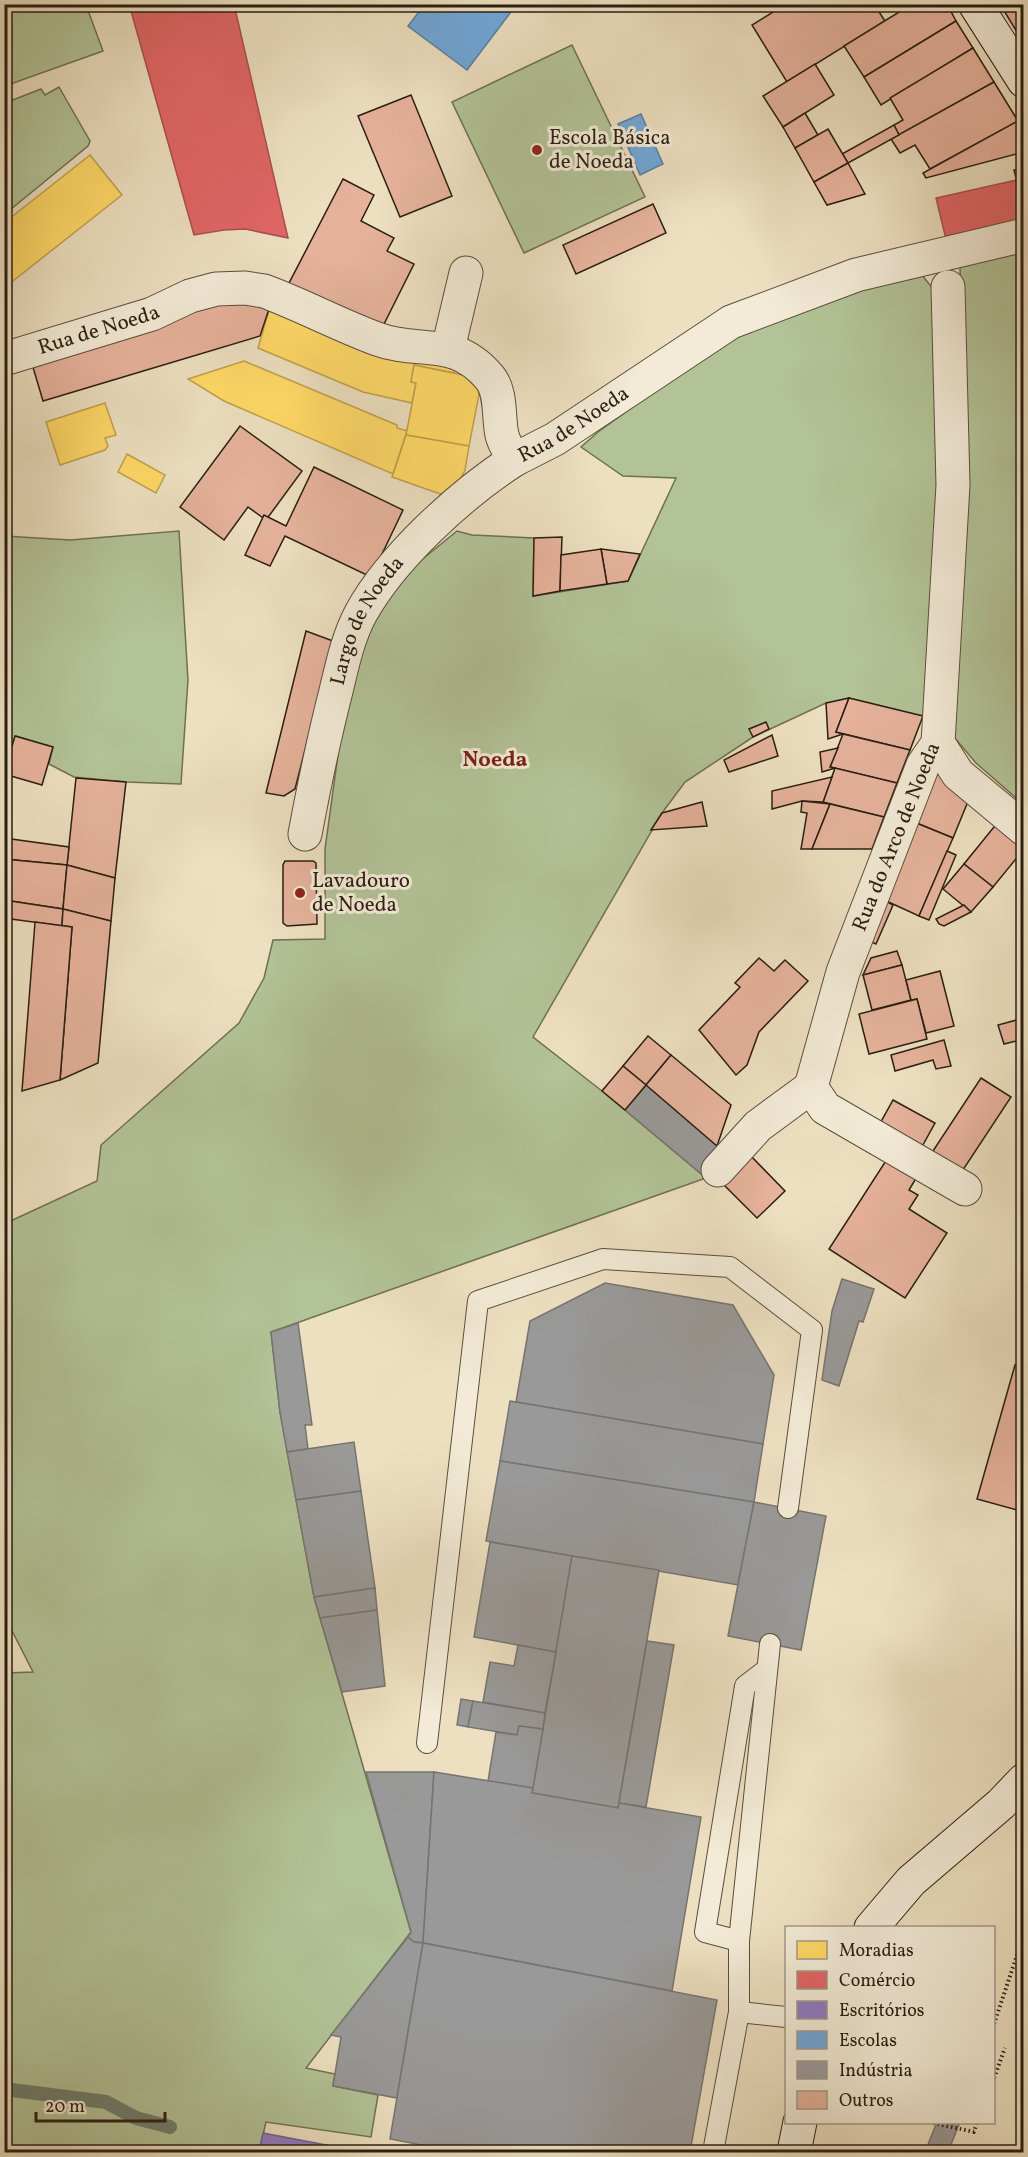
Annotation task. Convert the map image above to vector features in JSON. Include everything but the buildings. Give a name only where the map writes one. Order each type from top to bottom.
[{"type":"street","points":[[975,4],[1023,81]]},
{"type":"street","name":"Rua de Noeda","points":[[4,359],[152,314],[190,296],[216,289],[245,288],[264,291],[379,340],[448,349],[473,362],[492,380],[499,400],[499,421],[503,439],[514,460],[555,439],[731,322],[856,274],[947,270],[1023,235]]},
{"type":"street","name":"Rua do Arco de Noeda","points":[[811,1087],[843,972],[923,765],[938,743],[953,485],[947,270]]},
{"type":"street","points":[[448,349],[466,273]]},
{"type":"street","name":"Largo de Noeda","points":[[305,834],[322,748],[344,658],[360,615],[383,580],[405,553],[482,481],[514,460]]},
{"type":"street","points":[[938,743],[958,774],[1023,829]]},
{"type":"street","points":[[718,1170],[758,1126],[811,1087],[825,1108],[965,1190]]},
{"type":"street","points":[[873,1926],[911,1881],[1001,1804],[1023,1780]]},
{"type":"street","points":[[794,2152],[800,2124]]},
{"type":"lane","points":[[427,1743],[478,1301],[603,1259],[730,1267],[813,1330],[788,1508]]},
{"type":"lane","points":[[713,2152],[739,2012],[739,1941],[770,1644]]},
{"type":"lane","points":[[739,1941],[705,1932],[745,1686],[766,1670]]},
{"type":"lane","points":[[739,2012],[785,2017]]},
{"type":"path","points":[[995,2019],[1015,1965],[1023,1934]]},
{"type":"path","points":[[995,2073],[1005,2048]]},
{"type":"path","points":[[938,2124],[974,2132],[976,2124]]},
{"type":"green space","points":[[4,5],[86,5],[103,51],[5,86]]},
{"type":"green space","points":[[572,45],[645,197],[524,253],[452,102]]},
{"type":"green space","points":[[59,87],[90,141],[88,146],[5,214],[5,103],[41,89],[45,95]]},
{"type":"green space","points":[[1023,251],[1023,804],[976,763],[948,730],[965,485],[960,265]]},
{"type":"green space","points":[[921,274],[935,291],[942,486],[923,716],[849,698],[826,703],[753,737],[685,782],[662,813],[533,1037],[706,1178],[271,1332],[280,1412],[314,1597],[411,1932],[306,2068],[335,2074],[333,2086],[378,2095],[371,2137],[266,2122],[259,2152],[5,2152],[5,1673],[33,1672],[5,1617],[4,1224],[97,1181],[101,1145],[239,1023],[264,978],[273,940],[325,939],[325,849],[340,740],[363,638],[385,601],[414,566],[457,531],[472,535],[534,538],[533,596],[628,581],[676,478],[623,476],[581,447],[598,432],[739,331],[826,296]]},
{"type":"green space","points":[[179,531],[188,680],[181,784],[74,777],[49,764],[53,747],[16,736],[10,752],[5,750],[4,725],[10,709],[4,678],[5,536],[70,540]]},
{"type":"waterway","points":[[4,2089],[106,2102],[136,2118],[170,2127]]},
{"type":"place","name":"Escola Básica de Noeda","points":[[537,150]]},
{"type":"place","name":"Lavadouro de Noeda","points":[[300,893]]},
{"type":"district","name":"Noeda","points":[[495,760]]}]
